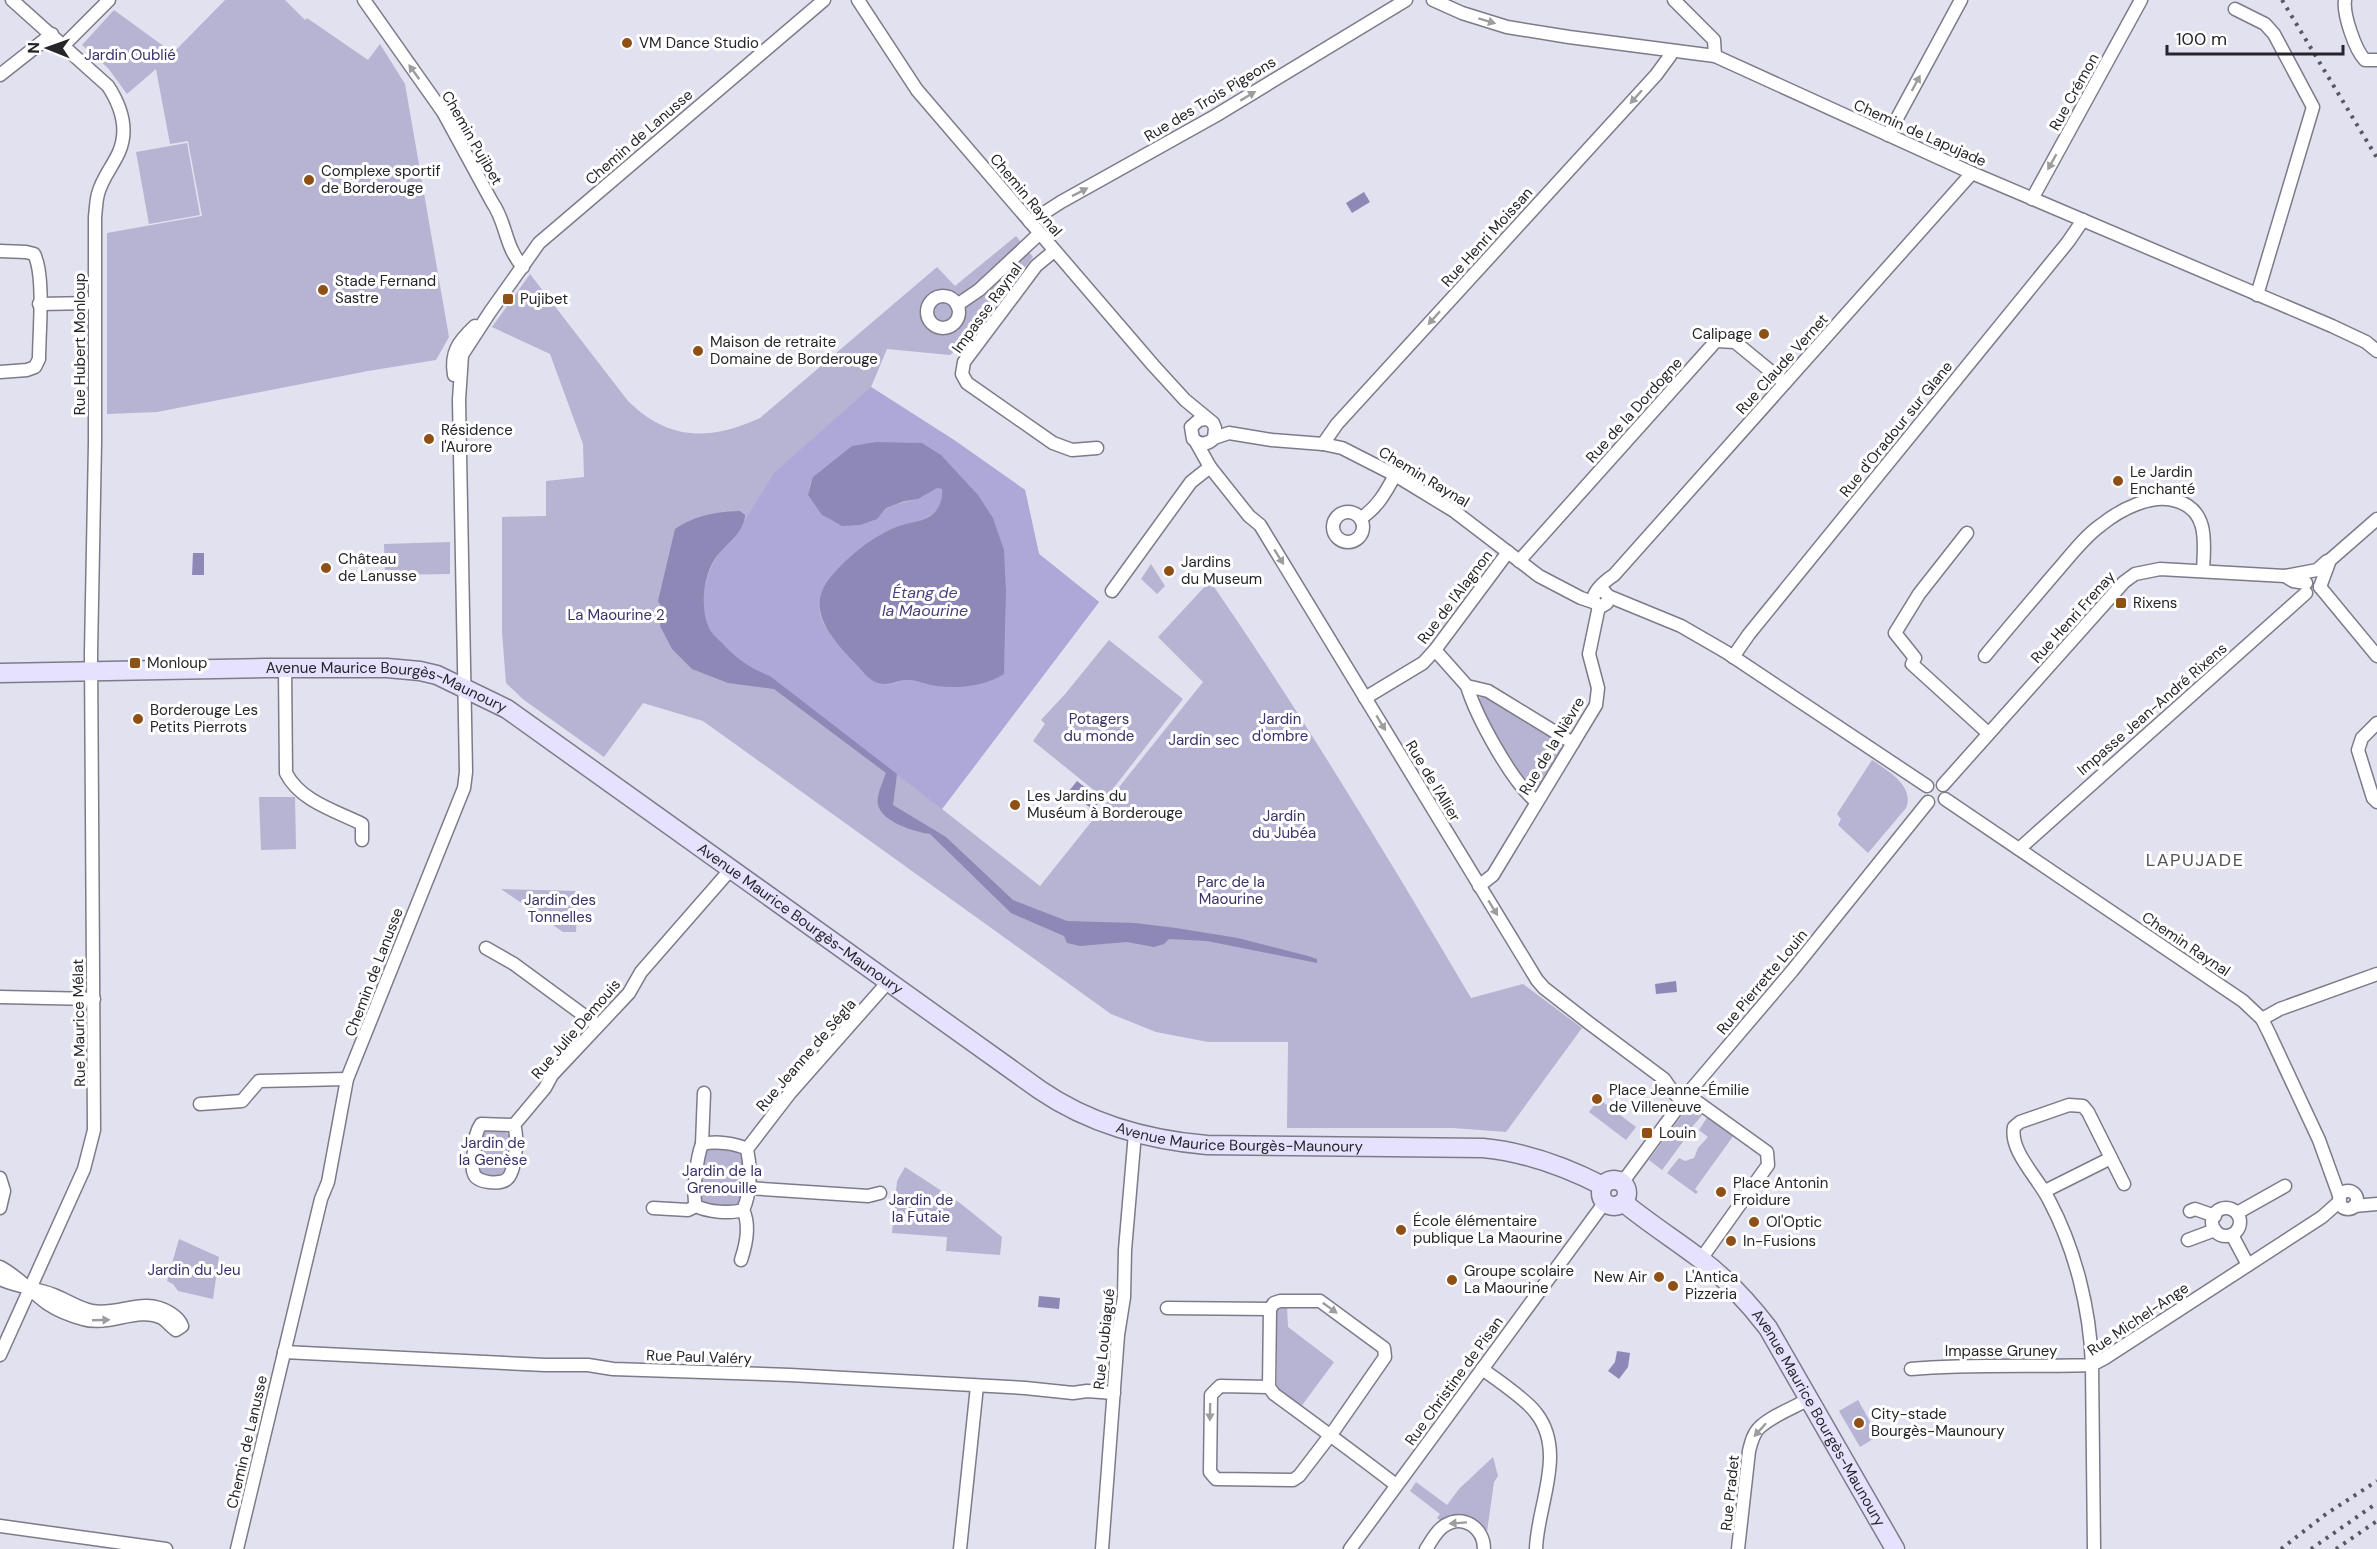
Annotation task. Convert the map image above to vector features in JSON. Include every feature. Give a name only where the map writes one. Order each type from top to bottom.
[{"type":"street","points":[[12,0],[64,45],[109,0]]},
{"type":"street","name":"Chemin Pujibet","points":[[363,0],[443,112],[501,215],[509,248],[523,267]]},
{"type":"street","name":"Chemin de Lanusse","points":[[237,1549],[321,1199],[328,1182],[347,1079],[464,788],[466,772],[463,686],[464,575],[459,400],[453,369],[454,353],[461,339],[490,312],[539,243],[824,0]]},
{"type":"street","name":"Chemin Raynal","points":[[858,0],[916,90],[1185,400],[1209,421],[1241,434]]},
{"type":"street","name":"Rue des Trois Pigeons","points":[[1030,222],[1215,116],[1406,0]]},
{"type":"street","name":"Chemin de Lapujade","points":[[1433,0],[1462,13],[1508,27],[1715,56],[1972,173],[2332,326],[2366,342],[2377,351]]},
{"type":"street","points":[[1674,0],[1714,40],[1715,56]]},
{"type":"street","points":[[1888,135],[1961,0]]},
{"type":"street","name":"Rue Crémon","points":[[2032,199],[2141,0]]},
{"type":"street","points":[[2345,0],[2345,12],[2359,53],[2365,60],[2377,60]]},
{"type":"street","points":[[2235,9],[2265,24],[2274,34],[2313,107],[2257,295]]},
{"type":"street","points":[[0,75],[52,34]]},
{"type":"street","name":"Rue Hubert Monloup","points":[[64,45],[108,86],[117,100],[122,115],[123,134],[119,151],[98,193],[95,217],[91,672]]},
{"type":"street","name":"Rue Henri Moissan","points":[[1323,444],[1337,424],[1656,75],[1670,56],[1671,51]]},
{"type":"street","name":"Rue Claude Vernet","points":[[1601,598],[1614,575],[1972,173]]},
{"type":"street","name":"Rue d'Oradour sur Glane","points":[[1733,657],[1749,634],[2068,242],[2082,220]]},
{"type":"street","points":[[957,305],[979,290],[1040,234]]},
{"type":"street","name":"Impasse Raynal","points":[[1054,250],[1036,266],[964,362],[962,374],[967,383],[1053,443],[1072,450],[1097,448]]},
{"type":"street","points":[[0,251],[34,254],[39,262],[39,359],[35,367],[27,370],[0,372]]},
{"type":"street","points":[[39,304],[94,303]]},
{"type":"street","name":"Rue de la Dordogne","points":[[1519,561],[1716,341],[1735,342],[1785,383]]},
{"type":"street","name":"Chemin Raynal","points":[[1185,400],[1193,424]]},
{"type":"street","points":[[1112,591],[1191,482],[1210,467],[1208,456],[1213,439],[1215,428],[1209,421],[1199,420],[1193,424],[1191,436],[1197,442],[1204,444],[1213,439]]},
{"type":"street","name":"Chemin Raynal","points":[[1213,439],[1220,434],[1241,434],[1272,440],[1323,444],[1359,455],[1454,511],[1539,576],[1572,592],[1631,607],[1681,626],[1733,657],[1927,786]]},
{"type":"street","name":"Rue de l'Allier","points":[[1197,442],[1210,467],[1260,525],[1537,980],[1544,988],[1664,1079],[1673,1092],[1686,1096]]},
{"type":"street","points":[[1361,518],[1371,512],[1385,494],[1395,475]]},
{"type":"street","points":[[1984,656],[2100,525],[2138,504],[2155,499],[2172,499],[2186,503],[2195,511],[2202,522],[2204,531],[2203,571]]},
{"type":"street","name":"Impasse Jean-André Rixens","points":[[2019,849],[2377,519]]},
{"type":"street","points":[[1967,533],[1919,594],[1896,633],[1915,658],[1912,664],[1988,733]]},
{"type":"street","name":"Rue de l'Alagnon","points":[[1365,698],[1423,663],[1435,651],[1508,552]]},
{"type":"street","name":"Rue Henri Frenay","points":[[1943,785],[2124,582],[2135,574],[2145,570],[2160,569],[2285,576],[2313,580]]},
{"type":"street","points":[[2313,580],[2377,656]]},
{"type":"street","name":"Rue de la Nièvre","points":[[1479,886],[1493,875],[1573,743],[1598,696],[1589,654],[1601,598]]},
{"type":"street","points":[[1435,651],[1467,686],[1474,709],[1521,787],[1537,802]]},
{"type":"street","points":[[285,668],[286,773],[290,782],[305,796],[362,824],[362,840]]},
{"type":"street","name":"Avenue Maurice Bourgès-Maunoury","points":[[0,673],[285,668],[387,668],[420,671],[463,686],[507,709],[1048,1096],[1076,1111],[1135,1133],[1179,1143],[1483,1148],[1502,1150],[1564,1169],[1610,1197],[1701,1259],[1740,1293],[1763,1322],[1895,1549]]},
{"type":"street","name":"Rue Maurice Mélat","points":[[0,1355],[84,1169],[92,1145],[95,1114],[91,672]]},
{"type":"street","points":[[1467,686],[1488,691],[1573,743]]},
{"type":"street","points":[[2377,723],[2362,738],[2358,750],[2373,798],[2377,802]]},
{"type":"street","points":[[1938,782],[1943,785],[1946,789],[1945,799],[1940,803],[1928,802],[1925,791],[1927,786],[1938,782]]},
{"type":"street","name":"Chemin Raynal","points":[[1945,799],[2243,1001],[2262,1019],[2334,1178],[2348,1200]]},
{"type":"street","name":"Rue Pierrette Louin","points":[[1622,1184],[1686,1096],[1799,962],[1928,802]]},
{"type":"street","name":"Rue Julie Demouis","points":[[514,1125],[545,1089],[552,1075],[629,993],[642,972],[731,869]]},
{"type":"street","points":[[486,948],[514,964],[597,1025]]},
{"type":"street","points":[[2262,1019],[2280,1009],[2377,974]]},
{"type":"street","name":"Rue Jeanne de Ségla","points":[[747,1149],[790,1094],[888,982]]},
{"type":"street","points":[[0,997],[94,999]]},
{"type":"street","points":[[200,1104],[242,1101],[259,1081],[347,1079]]},
{"type":"street","points":[[704,1093],[702,1144],[699,1152],[694,1200],[696,1206],[702,1209],[737,1212],[743,1210]]},
{"type":"street","points":[[1686,1096],[1767,1152],[1769,1157],[1768,1165],[1701,1259]]},
{"type":"street","points":[[2091,1365],[2086,1318],[2074,1257],[2064,1227],[2045,1191],[2013,1141],[2014,1127],[2020,1122],[2069,1105],[2082,1106],[2088,1112],[2124,1184]]},
{"type":"street","points":[[487,1123],[514,1125],[517,1133],[513,1172],[501,1182],[479,1180],[474,1175],[472,1167],[476,1131],[481,1125],[487,1123]]},
{"type":"street","name":"Rue Loubiagué","points":[[1102,1549],[1118,1335],[1124,1297],[1130,1177],[1135,1133]]},
{"type":"street","points":[[702,1144],[730,1144],[747,1149],[748,1188],[743,1210],[747,1219],[741,1260]]},
{"type":"street","points":[[2045,1191],[2111,1158]]},
{"type":"street","points":[[0,1178],[4,1191],[0,1208]]},
{"type":"street","points":[[1610,1197],[1626,1195],[1622,1184]]},
{"type":"street","points":[[2237,1213],[2240,1222],[2236,1232],[2232,1235],[2221,1235],[2215,1230],[2213,1223],[2215,1216],[2225,1209],[2237,1213],[2285,1186]]},
{"type":"street","points":[[748,1188],[868,1196],[880,1193]]},
{"type":"street","name":"Rue Christine de Pisan","points":[[1350,1549],[1610,1197]]},
{"type":"street","points":[[2348,1200],[2377,1198]]},
{"type":"street","points":[[2348,1200],[2377,1204]]},
{"type":"street","name":"Rue Michel-Ange","points":[[2094,1549],[2091,1365],[2348,1200]]},
{"type":"street","points":[[653,1208],[688,1210],[696,1206]]},
{"type":"street","points":[[2190,1211],[2195,1209],[2215,1216]]},
{"type":"street","points":[[2188,1240],[2215,1230]]},
{"type":"street","points":[[2232,1235],[2248,1265]]},
{"type":"street","points":[[0,1267],[12,1273],[49,1305],[78,1312],[100,1321],[149,1315],[163,1319],[176,1330],[182,1326],[181,1322],[170,1313],[149,1305],[78,1312]]},
{"type":"street","points":[[0,1279],[31,1288]]},
{"type":"street","points":[[1167,1308],[1272,1306],[1280,1301],[1320,1301],[1384,1348],[1385,1357],[1299,1476],[1293,1480],[1216,1479],[1210,1472],[1211,1395],[1220,1386],[1269,1387]]},
{"type":"street","points":[[1272,1306],[1269,1387],[1274,1394],[1396,1485]]},
{"type":"street","name":"Rue Paul Valéry","points":[[284,1352],[545,1365],[588,1365],[613,1369],[790,1375],[1025,1388],[1041,1392],[1114,1393]]},
{"type":"street","name":"Impasse Gruney","points":[[1911,1369],[1952,1366],[2091,1365]]},
{"type":"street","points":[[1482,1368],[1536,1412],[1547,1433],[1550,1456],[1536,1549]]},
{"type":"street","points":[[960,1549],[977,1386]]},
{"type":"street","name":"Rue Pradet","points":[[1738,1549],[1749,1450],[1758,1429],[1809,1399]]},
{"type":"street","points":[[1426,1549],[1440,1528],[1450,1522],[1461,1521],[1473,1525],[1482,1535],[1484,1549]]},
{"type":"street","points":[[0,1526],[166,1549]]},
{"type":"green space","name":"Complexe sportif de Borderouge","points":[[225,0],[285,0],[305,20],[307,18],[368,60],[380,44],[405,84],[449,337],[436,360],[157,412],[107,414],[107,233],[202,216],[188,141],[170,144],[156,69],[127,94],[108,68],[82,45],[114,10],[173,53]]},
{"type":"green space","points":[[187,143],[200,215],[149,224],[136,152]]},
{"type":"green space","name":"Parc de la Maourine","points":[[1016,236],[1033,257],[970,338],[950,355],[887,349],[871,387],[954,440],[1025,490],[1039,554],[1099,602],[942,809],[1040,886],[1203,682],[1158,637],[1210,581],[1344,787],[1471,998],[1523,984],[1582,1028],[1506,1132],[1453,1128],[1287,1128],[1288,1042],[1208,1042],[1156,1032],[1111,1014],[703,721],[643,703],[604,757],[524,700],[506,683],[502,632],[502,517],[546,516],[546,481],[584,477],[583,444],[550,354],[492,327],[530,274],[628,401],[659,424],[691,433],[707,433],[742,426],[760,418],[937,267],[955,286]]},
{"type":"green space","points":[[450,542],[450,574],[385,575],[384,544]]},
{"type":"green space","points":[[1151,564],[1165,586],[1157,594],[1141,579]]},
{"type":"green space","name":"Potagers du monde","points":[[1109,640],[1183,699],[1105,799],[1033,741],[1045,724],[1041,720]]},
{"type":"green space","points":[[1487,697],[1557,739],[1562,749],[1542,785],[1536,788],[1528,787],[1479,707],[1479,698]]},
{"type":"green space","points":[[1872,760],[1898,780],[1907,793],[1908,800],[1906,808],[1868,853],[1838,825],[1841,819],[1837,814]]},
{"type":"green space","points":[[259,797],[295,797],[296,849],[261,850]]},
{"type":"green space","name":"Jardin des Tonnelles","points":[[501,889],[578,891],[576,932],[563,932]]},
{"type":"green space","points":[[1599,1099],[1636,1127],[1626,1140],[1589,1112]]},
{"type":"green space","points":[[1691,1103],[1704,1113],[1686,1134],[1685,1139],[1662,1170],[1649,1160]]},
{"type":"green space","points":[[1708,1116],[1734,1135],[1695,1189],[1698,1192],[1696,1194],[1667,1173],[1679,1158],[1685,1161],[1694,1158],[1698,1148],[1708,1137],[1699,1130]]},
{"type":"green space","name":"Jardin de la Genèse","points":[[503,1129],[511,1137],[507,1169],[496,1178],[481,1176],[477,1170],[480,1137],[484,1130]]},
{"type":"green space","name":"Jardin de la Grenouille","points":[[729,1148],[745,1157],[743,1200],[735,1207],[713,1207],[699,1201],[703,1154],[709,1149]]},
{"type":"green space","name":"Jardin de la Futaie","points":[[905,1167],[960,1203],[1002,1237],[1000,1255],[946,1251],[947,1237],[892,1233],[897,1181]]},
{"type":"green space","name":"Jardin du Jeu","points":[[179,1239],[219,1257],[213,1299],[178,1291],[173,1284],[167,1281]]},
{"type":"green space","points":[[1287,1305],[1288,1327],[1334,1362],[1300,1408],[1277,1390],[1277,1306]]},
{"type":"green space","name":"City-stade Bourgès-Maunoury","points":[[1858,1400],[1878,1436],[1860,1447],[1839,1411]]},
{"type":"green space","points":[[1493,1457],[1498,1476],[1494,1482],[1487,1532],[1444,1523],[1437,1518],[1440,1514],[1410,1491],[1416,1482],[1447,1505],[1459,1489]]},
{"type":"shaded area","points":[[871,387],[954,440],[1025,490],[1039,554],[1099,602],[942,809],[770,676],[738,658],[710,630],[705,616],[704,592],[711,568],[724,548],[733,540],[774,473]],"holes":[[[876,442],[922,443],[941,455],[978,495],[993,518],[1004,550],[1005,659],[993,681],[960,687],[906,680],[889,685],[872,681],[832,636],[823,624],[819,611],[839,574],[852,556],[868,542],[886,531],[932,514],[942,500],[942,489],[938,488],[914,501],[893,506],[877,519],[822,515],[808,495],[810,484],[852,446]]]},
{"type":"water","points":[[1364,192],[1370,202],[1352,213],[1346,203]]},
{"type":"water","name":"Étang de la Maourine","points":[[876,442],[922,443],[941,455],[978,495],[993,518],[1004,550],[1006,591],[1004,674],[997,678],[972,686],[954,687],[910,680],[888,684],[875,682],[838,644],[824,624],[820,601],[823,590],[837,570],[862,547],[880,535],[899,526],[929,517],[935,512],[942,495],[942,489],[937,488],[918,499],[904,501],[886,508],[877,519],[860,525],[842,526],[822,515],[808,495],[813,477],[852,446]]},
{"type":"water","points":[[740,511],[745,515],[741,528],[714,560],[707,575],[704,611],[711,632],[738,658],[770,676],[897,774],[893,805],[946,837],[1013,900],[1067,921],[1135,923],[1238,938],[1308,956],[1317,959],[1317,963],[1207,941],[1169,939],[1164,944],[1154,947],[1127,942],[1080,946],[1067,943],[1064,936],[1011,913],[930,834],[908,828],[886,816],[881,811],[878,801],[886,773],[774,689],[728,683],[692,669],[672,649],[660,626],[663,610],[658,601],[675,529],[690,520],[706,515]]},
{"type":"water","points":[[193,553],[204,553],[204,575],[192,575]]},
{"type":"water","points":[[1077,781],[1101,800],[1093,810],[1069,791]]},
{"type":"water","points":[[1676,981],[1677,992],[1656,994],[1655,984]]},
{"type":"water","points":[[1039,1296],[1060,1298],[1059,1309],[1038,1307]]},
{"type":"water","points":[[1617,1351],[1630,1353],[1628,1367],[1619,1379],[1608,1371],[1615,1362]]},
{"type":"railway","points":[[2282,0],[2377,158]]},
{"type":"railway","points":[[2281,1549],[2326,1514],[2377,1481]]},
{"type":"railway","points":[[2311,1549],[2377,1503]]},
{"type":"railway","points":[[2336,1549],[2377,1521]]},
{"type":"place","name":"VM Dance Studio","points":[[627,43]]},
{"type":"place","name":"Complexe sportif de Borderouge","points":[[309,180]]},
{"type":"place","name":"Stade Fernand Sastre","points":[[323,290]]},
{"type":"place","name":"Pujibet","points":[[508,299]]},
{"type":"place","name":"Calipage","points":[[1764,334]]},
{"type":"place","name":"Maison de retraite Domaine de Borderouge","points":[[698,351]]},
{"type":"place","name":"Résidence l'Aurore","points":[[429,439]]},
{"type":"place","name":"Le Jardin Enchanté","points":[[2118,481]]},
{"type":"place","name":"Château de Lanusse","points":[[326,568]]},
{"type":"place","name":"Jardins du Museum","points":[[1169,571]]},
{"type":"place","name":"Rixens","points":[[2121,603]]},
{"type":"place","name":"Monloup","points":[[135,663]]},
{"type":"place","name":"Borderouge Les Petits Pierrots","points":[[138,719]]},
{"type":"place","name":"Les Jardins du Muséum à Borderouge","points":[[1015,805]]},
{"type":"place","name":"Place Jeanne-Émilie de Villeneuve","points":[[1597,1099]]},
{"type":"place","name":"Louin","points":[[1647,1133]]},
{"type":"place","name":"Place Antonin Froidure","points":[[1721,1192]]},
{"type":"place","name":"Ol'Optic","points":[[1754,1222]]},
{"type":"place","name":"École élémentaire publique La Maourine","points":[[1401,1230]]},
{"type":"place","name":"In-Fusions","points":[[1731,1241]]},
{"type":"place","name":"New Air","points":[[1659,1277]]},
{"type":"place","name":"Groupe scolaire La Maourine","points":[[1452,1280]]},
{"type":"place","name":"L'Antica Pizzeria","points":[[1673,1286]]},
{"type":"place","name":"City-stade Bourgès-Maunoury","points":[[1859,1423]]},
{"type":"district","name":"LAPUJADE","points":[[2195,860]]},
{"type":"park label","name":"Jardin Oublié","points":[[130,55]]},
{"type":"park label","name":"La Maourine 2","points":[[616,615]]},
{"type":"park label","name":"Jardin d'ombre","points":[[1280,728]]},
{"type":"park label","name":"Jardin sec","points":[[1204,740]]},
{"type":"park label","name":"Jardin du Jubéa","points":[[1284,824]]}]
